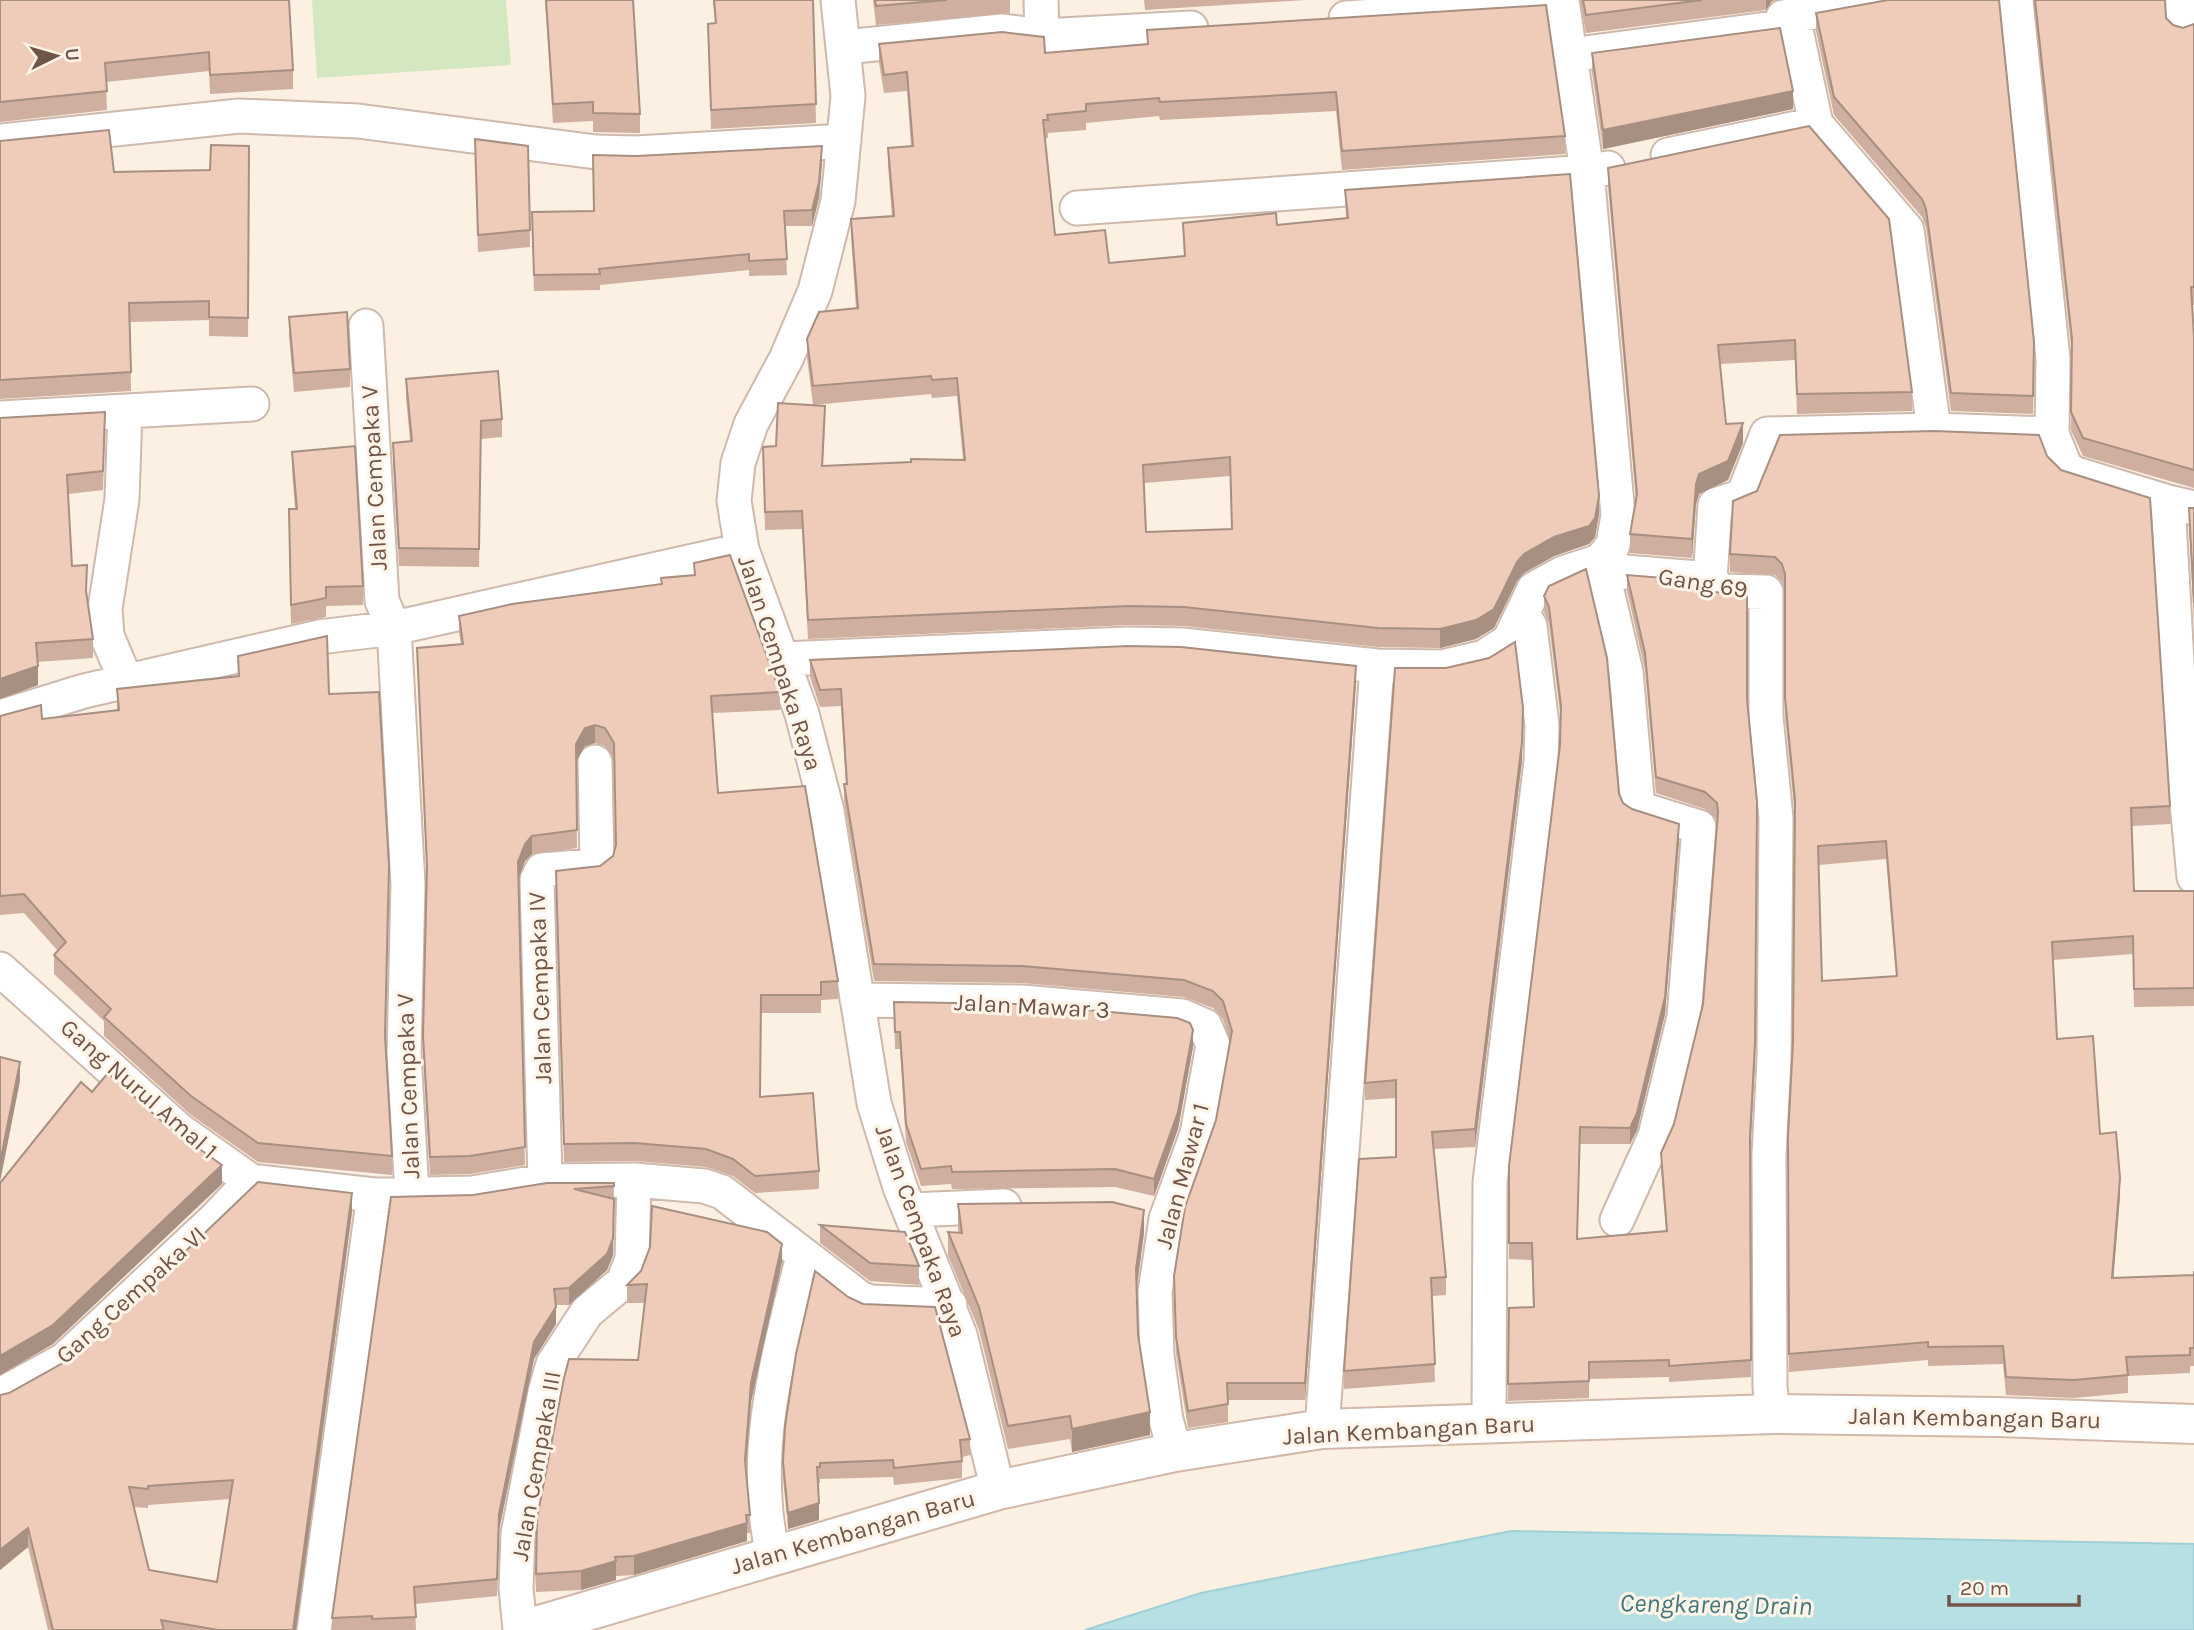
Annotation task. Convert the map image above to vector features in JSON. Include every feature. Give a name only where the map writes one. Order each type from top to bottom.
[{"type":"main road","name":"Jalan Kembangan Baru","points":[[521,1630],[998,1490],[1175,1452],[1322,1429],[1995,1407],[2194,1424]]},
{"type":"street","name":"Jalan Cempaka Raya","points":[[838,0],[848,96],[838,201],[815,291],[786,359],[751,424],[738,463],[734,501],[742,550],[802,714],[827,811],[874,1103],[900,1187],[960,1335],[998,1490]]},
{"type":"street","points":[[1041,0],[1042,36]]},
{"type":"street","points":[[1782,27],[1783,17],[1892,0]]},
{"type":"street","points":[[2016,0],[2053,359],[2052,434],[2065,466],[2073,473],[2181,505],[2182,751],[2194,877]]},
{"type":"street","points":[[783,659],[1128,643],[1182,645],[1377,666],[1442,667],[1484,657],[1509,641],[1534,589],[1563,573],[1600,561],[1613,545],[1618,515],[1618,482],[1587,172],[1562,2],[1318,19]]},
{"type":"street","points":[[845,47],[1002,31],[1042,36],[1223,26]]},
{"type":"street","points":[[1570,55],[1782,27],[1796,30],[1816,124],[1907,230],[1934,430]]},
{"type":"street","points":[[0,141],[239,116],[358,121],[596,152],[636,153],[844,141]]},
{"type":"street","points":[[1077,208],[1587,172],[1816,124]]},
{"type":"street","name":"Jalan Cempaka V","points":[[314,1630],[374,1195],[412,1194],[404,1054],[408,885],[390,619],[382,601],[375,528],[366,326]]},
{"type":"street","points":[[0,418],[252,404]]},
{"type":"street","points":[[123,676],[107,636],[105,609],[122,499],[125,411]]},
{"type":"street","points":[[1710,579],[1715,505],[1743,496],[1767,434],[1934,430],[2052,434]]},
{"type":"street","points":[[0,717],[123,676],[318,637],[390,619],[742,550]]},
{"type":"street","points":[[1600,561],[1626,672],[1638,808],[1699,827],[1684,1017],[1655,1136],[1617,1220]]},
{"type":"street","name":"Gang 69","points":[[1600,561],[1625,572],[1710,579],[1721,591],[1766,592],[1766,717],[1776,818],[1774,1060],[1769,1154],[1770,1387],[1773,1414]]},
{"type":"street","points":[[1489,1424],[1490,1182],[1541,761],[1542,725],[1530,626],[1522,614]]},
{"type":"street","points":[[1322,1429],[1377,666]]},
{"type":"street","name":"Jalan Cempaka IV","points":[[545,1181],[537,880],[542,870],[591,866],[597,863],[599,857],[595,762]]},
{"type":"street","name":"Gang Nurul Amal 1","points":[[0,969],[179,1130],[251,1181],[374,1195]]},
{"type":"street","name":"Jalan Mawar 3","points":[[857,1000],[1022,1002],[1182,1016],[1205,1026]]},
{"type":"street","name":"Jalan Mawar 1","points":[[1175,1452],[1166,1420],[1157,1343],[1153,1215],[1197,1134],[1213,1045],[1205,1026]]},
{"type":"street","points":[[412,1194],[472,1194],[545,1181],[634,1180],[704,1186],[722,1192],[860,1298],[870,1302],[950,1305]]},
{"type":"street","name":"Jalan Cempaka III","points":[[521,1630],[516,1588],[518,1534],[545,1392],[553,1364],[587,1312],[623,1282],[632,1259],[634,1180]]},
{"type":"street","name":"Gang Cempaka VI","points":[[0,1395],[64,1360],[214,1220],[251,1181]]},
{"type":"street","points":[[911,1210],[1035,1205]]},
{"type":"street","points":[[773,1554],[765,1492],[766,1419],[803,1256]]},
{"type":"green space","points":[[312,0],[506,0],[511,65],[317,78]]},
{"type":"water","name":"Cengkareng Drain","points":[[1511,1531],[2194,1544],[2194,1630],[1085,1630],[1201,1593]]},
{"type":"building","points":[[0,0],[289,0],[293,70],[210,75],[209,52],[105,63],[107,91],[0,102]]},
{"type":"building","points":[[546,0],[633,0],[640,114],[593,113],[593,102],[553,104]]},
{"type":"building","points":[[714,0],[813,0],[816,104],[711,110],[708,24],[716,23]]},
{"type":"building","points":[[875,0],[947,0],[876,6]]},
{"type":"building","points":[[1583,0],[1702,0],[1586,15]]},
{"type":"building","points":[[1888,0],[1999,0],[2034,342],[2033,396],[1951,393],[1926,209],[1922,199],[1834,97],[1816,13]]},
{"type":"building","points":[[2035,0],[2165,0],[2166,18],[2173,25],[2183,28],[2194,24],[2194,287],[2191,287],[2194,337],[2194,470],[2083,438],[2071,412],[2072,339]]},
{"type":"building","points":[[1546,5],[1565,136],[1342,151],[1336,92],[1160,102],[1159,98],[1086,104],[1086,111],[1047,115],[1048,120],[1043,120],[1055,235],[1105,230],[1109,263],[1185,256],[1183,223],[1276,213],[1277,225],[1348,218],[1345,190],[1570,174],[1599,496],[1595,518],[1589,526],[1554,537],[1524,554],[1517,562],[1494,609],[1476,620],[1440,629],[1378,628],[1184,607],[1128,606],[808,620],[802,511],[765,512],[763,447],[776,446],[778,403],[825,406],[822,466],[911,462],[911,459],[965,460],[957,378],[932,380],[931,376],[813,386],[807,339],[819,312],[858,308],[851,219],[894,216],[888,148],[913,146],[907,72],[884,75],[879,44],[1002,32],[1044,37],[1045,53],[1148,44],[1147,30]],"holes":[[[1230,457],[1232,529],[1146,532],[1143,465]]]},
{"type":"building","points":[[1780,28],[1793,91],[1603,130],[1592,53]]},
{"type":"building","points":[[1809,126],[1889,219],[1912,392],[1797,394],[1795,340],[1718,345],[1726,424],[1743,423],[1728,461],[1699,474],[1692,539],[1630,534],[1637,494],[1608,168]]},
{"type":"building","points":[[109,130],[114,172],[210,170],[211,145],[249,146],[248,318],[209,317],[209,301],[129,303],[131,372],[0,380],[0,141]]},
{"type":"building","points":[[475,139],[528,146],[530,230],[478,235]]},
{"type":"building","points":[[822,146],[819,182],[812,210],[784,211],[787,259],[749,261],[749,254],[599,269],[600,274],[534,275],[532,212],[594,211],[593,155],[637,156]]},
{"type":"building","points":[[347,312],[350,369],[294,373],[289,317]]},
{"type":"building","points":[[498,371],[502,419],[481,421],[479,549],[399,548],[393,443],[412,441],[406,379]]},
{"type":"building","points":[[105,412],[103,471],[67,475],[72,566],[87,565],[86,591],[93,639],[36,643],[38,666],[0,679],[0,418]]},
{"type":"building","points":[[1934,431],[2039,435],[2047,456],[2061,470],[2150,498],[2170,806],[2131,808],[2134,891],[2194,891],[2194,988],[2134,989],[2133,936],[2052,942],[2057,1039],[2093,1036],[2100,1134],[2116,1132],[2120,1178],[2112,1278],[2194,1275],[2194,1348],[2190,1348],[2190,1355],[2126,1357],[2128,1375],[2074,1380],[2006,1377],[2003,1346],[1928,1347],[1928,1342],[1789,1354],[1788,1136],[1793,1042],[1795,800],[1785,698],[1785,574],[1782,564],[1775,557],[1730,554],[1733,501],[1757,491],[1780,435]],"holes":[[[1886,841],[1897,976],[1822,981],[1818,846]]]},
{"type":"building","points":[[355,446],[363,586],[326,587],[326,598],[291,605],[289,509],[297,509],[292,452]]},
{"type":"building","points":[[2189,508],[2194,508],[2194,603]]},
{"type":"building","points":[[730,555],[780,692],[711,696],[718,793],[805,786],[838,981],[821,982],[821,995],[761,995],[760,1097],[813,1093],[819,1171],[755,1176],[733,1159],[706,1149],[635,1143],[564,1144],[556,871],[600,866],[613,856],[616,845],[614,743],[605,728],[595,725],[585,728],[576,744],[577,830],[532,836],[525,844],[518,862],[525,1147],[470,1156],[430,1157],[423,1036],[427,866],[417,648],[463,644],[459,616],[512,604],[662,584],[661,578],[695,575],[694,563]]},
{"type":"building","points":[[1586,569],[1607,658],[1619,794],[1623,803],[1632,809],[1679,824],[1665,997],[1637,1113],[1630,1128],[1580,1127],[1577,1239],[1667,1231],[1661,1153],[1674,1124],[1703,1004],[1718,812],[1717,803],[1705,792],[1656,777],[1645,653],[1627,575],[1701,581],[1714,592],[1747,594],[1747,700],[1757,802],[1755,1043],[1750,1137],[1751,1360],[1669,1366],[1669,1360],[1589,1362],[1589,1381],[1508,1384],[1509,1308],[1534,1307],[1532,1243],[1509,1243],[1509,1166],[1560,745],[1561,706],[1549,607],[1544,596],[1549,586]]},
{"type":"building","points":[[327,636],[329,694],[379,692],[389,866],[385,1035],[392,1156],[258,1143],[191,1096],[104,1017],[111,1009],[54,955],[66,942],[24,894],[0,896],[0,716],[41,705],[42,719],[119,710],[117,689],[239,676],[238,656]]},
{"type":"building","points":[[1515,642],[1523,708],[1522,742],[1475,1129],[1432,1132],[1446,1277],[1431,1278],[1435,1364],[1344,1371],[1359,1159],[1396,1157],[1396,1080],[1365,1083],[1395,668],[1446,668],[1489,658]]},
{"type":"building","points":[[1128,646],[1181,647],[1356,666],[1305,1383],[1227,1383],[1228,1404],[1188,1411],[1176,1337],[1174,1276],[1185,1207],[1216,1120],[1232,1031],[1223,1001],[1213,991],[1184,980],[1022,966],[874,964],[844,784],[847,784],[841,689],[820,690],[810,660]]},
{"type":"building","points":[[894,1002],[1021,1004],[1177,1018],[1190,1023],[1193,1030],[1178,1112],[1154,1179],[1115,1169],[952,1172],[951,1166],[921,1169],[906,1124],[900,1032],[895,1032]]},
{"type":"building","points":[[0,1057],[20,1062],[0,1163]]},
{"type":"building","points":[[108,1073],[166,1125],[222,1165],[53,1325],[0,1356],[0,1183],[81,1082],[92,1092]]},
{"type":"building","points":[[258,1182],[352,1193],[293,1630],[218,1630],[161,1620],[164,1630],[53,1630],[28,1528],[0,1550],[0,1395],[9,1393],[77,1355]],"holes":[[[233,1480],[217,1582],[149,1570],[129,1487],[148,1489],[148,1486]]]},
{"type":"building","points":[[547,1183],[614,1183],[614,1186],[574,1189],[614,1199],[613,1238],[607,1254],[569,1288],[554,1289],[556,1307],[534,1342],[499,1514],[497,1579],[414,1587],[416,1617],[332,1618],[391,1197],[473,1195]]},
{"type":"building","points":[[1112,1202],[1144,1210],[1136,1269],[1138,1335],[1150,1412],[1072,1429],[1070,1416],[1008,1426],[979,1307],[948,1232],[962,1233],[958,1204]]},
{"type":"building","points":[[652,1206],[767,1232],[782,1244],[751,1383],[745,1460],[750,1515],[746,1515],[747,1523],[634,1556],[615,1557],[616,1561],[581,1571],[536,1574],[537,1518],[569,1359],[638,1360],[647,1284],[627,1285],[641,1271],[650,1247]]},
{"type":"building","points":[[820,1225],[905,1232],[919,1266],[870,1263]]},
{"type":"building","points":[[815,1271],[848,1297],[863,1304],[935,1307],[970,1439],[960,1440],[962,1461],[894,1468],[893,1460],[820,1463],[820,1467],[817,1467],[819,1503],[788,1513],[783,1462],[785,1426],[796,1354]]}]
